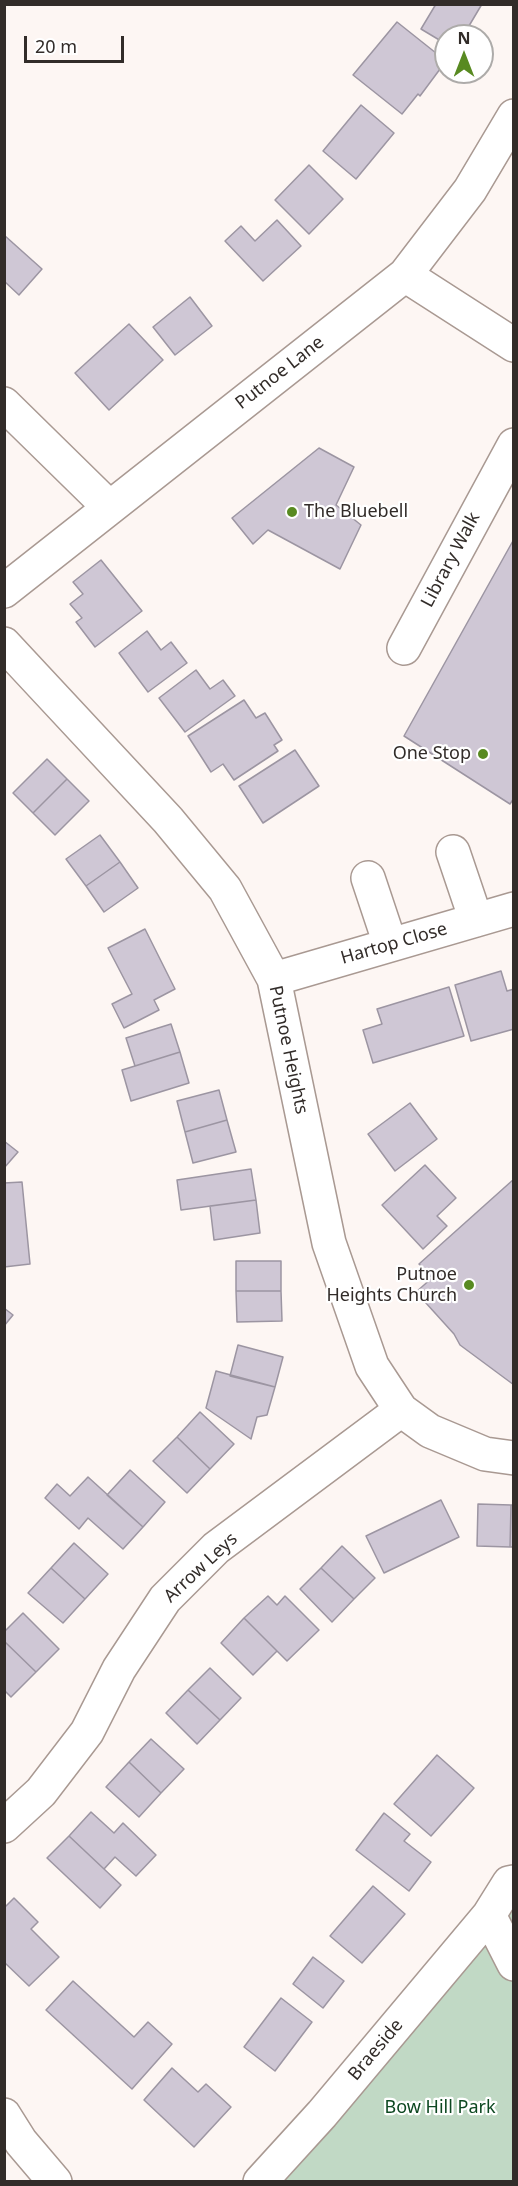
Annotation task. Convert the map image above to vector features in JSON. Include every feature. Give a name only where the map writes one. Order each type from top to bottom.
[{"type":"street","name":"Putnoe Lane","points":[[4,591],[405,275],[470,190],[513,116]]},
{"type":"street","points":[[405,275],[513,345]]},
{"type":"street","points":[[4,404],[109,507]]},
{"type":"street","name":"Library Walk","points":[[404,648],[508,465]]},
{"type":"street","name":"Putnoe Heights","points":[[4,644],[168,820],[225,889],[274,979],[329,1243],[372,1366],[401,1410],[430,1431],[485,1454],[513,1458]]},
{"type":"street","points":[[453,852],[476,920]]},
{"type":"street","points":[[368,878],[390,944]]},
{"type":"street","name":"Hartop Close","points":[[274,979],[513,909]]},
{"type":"street","name":"Arrow Leys","points":[[4,1826],[41,1792],[87,1732],[118,1669],[165,1599],[216,1548],[401,1410]]},
{"type":"street","name":"Braeside","points":[[260,2181],[322,2114],[489,1916],[509,1882],[513,1882]]},
{"type":"street","points":[[489,1916],[513,1964]]},
{"type":"street","points":[[4,2115],[13,2149],[55,2181]]},
{"type":"green space","name":"Bow Hill Park","points":[[513,1897],[513,2181],[274,2182]]},
{"type":"building","points":[[436,4],[482,4],[470,24],[434,24],[434,37],[421,29]]},
{"type":"building","points":[[397,22],[434,51],[434,77],[402,114],[353,75]]},
{"type":"building","points":[[361,105],[394,133],[356,179],[323,151]]},
{"type":"building","points":[[309,165],[343,199],[309,234],[275,200]]},
{"type":"building","points":[[277,220],[301,246],[263,281],[225,241],[241,226],[255,241]]},
{"type":"building","points":[[4,235],[42,269],[19,295],[4,281]]},
{"type":"building","points":[[190,297],[212,326],[175,355],[153,327]]},
{"type":"building","points":[[129,324],[163,360],[109,410],[75,373]]},
{"type":"building","name":"The Bluebell","points":[[319,448],[354,467],[336,505],[361,525],[340,569],[268,530],[253,544],[232,518]]},
{"type":"building","points":[[514,539],[514,798],[510,804],[404,736]]},
{"type":"building","points":[[101,560],[142,611],[95,647],[76,622],[82,618],[70,604],[83,594],[73,582]]},
{"type":"building","points":[[147,631],[161,650],[171,642],[187,663],[148,692],[119,653]]},
{"type":"building","points":[[196,670],[210,689],[223,680],[235,696],[185,732],[159,698]]},
{"type":"building","points":[[244,700],[256,718],[265,713],[282,740],[274,745],[278,751],[234,780],[223,764],[211,772],[188,736]]},
{"type":"building","points":[[295,750],[319,786],[263,823],[239,786]]},
{"type":"building","points":[[47,759],[67,779],[33,813],[13,793]]},
{"type":"building","points":[[67,779],[89,801],[55,835],[33,813]]},
{"type":"building","points":[[100,835],[120,862],[86,886],[66,859]]},
{"type":"building","points":[[120,862],[138,888],[104,912],[86,886]]},
{"type":"building","points":[[145,929],[175,989],[154,1000],[159,1010],[124,1028],[112,1004],[132,994],[108,948]]},
{"type":"building","points":[[501,971],[507,991],[514,989],[514,1029],[471,1041],[455,985]]},
{"type":"building","points":[[449,987],[464,1036],[373,1063],[363,1030],[382,1024],[377,1009]]},
{"type":"building","points":[[171,1024],[180,1052],[135,1066],[126,1038]]},
{"type":"building","points":[[180,1052],[189,1083],[131,1101],[122,1070]]},
{"type":"building","points":[[219,1090],[227,1120],[185,1132],[177,1101]]},
{"type":"building","points":[[410,1103],[437,1139],[395,1171],[368,1134]]},
{"type":"building","points":[[227,1120],[236,1152],[193,1163],[185,1132]]},
{"type":"building","points":[[4,1141],[18,1152],[4,1168]]},
{"type":"building","points":[[425,1165],[456,1198],[437,1216],[447,1226],[423,1249],[382,1205]]},
{"type":"building","points":[[251,1169],[256,1200],[181,1210],[177,1180]]},
{"type":"building","name":"Putnoe Heights Church","points":[[514,1179],[514,1385],[460,1345],[454,1334],[416,1292],[432,1278],[419,1264]]},
{"type":"building","points":[[22,1182],[30,1264],[4,1267],[4,1183]]},
{"type":"building","points":[[256,1200],[260,1233],[214,1240],[210,1206]]},
{"type":"building","points":[[236,1261],[281,1261],[281,1291],[236,1291]]},
{"type":"building","points":[[236,1291],[281,1291],[282,1321],[237,1322]]},
{"type":"building","points":[[4,1308],[13,1315],[4,1326]]},
{"type":"building","points":[[238,1345],[283,1357],[275,1387],[230,1376]]},
{"type":"building","points":[[216,1371],[275,1387],[267,1415],[257,1417],[251,1439],[206,1408]]},
{"type":"building","points":[[200,1412],[234,1444],[210,1469],[177,1437]]},
{"type":"building","points":[[177,1437],[210,1469],[187,1493],[153,1461]]},
{"type":"building","points":[[130,1470],[165,1502],[143,1527],[107,1495]]},
{"type":"building","points":[[88,1477],[143,1527],[123,1549],[88,1518],[79,1529],[45,1498],[57,1484],[70,1496]]},
{"type":"building","points":[[441,1500],[459,1537],[384,1573],[366,1536]]},
{"type":"building","points":[[478,1504],[511,1505],[510,1547],[477,1546]]},
{"type":"building","points":[[511,1505],[514,1505],[514,1547],[510,1547]]},
{"type":"building","points":[[74,1543],[108,1574],[85,1599],[51,1568]]},
{"type":"building","points":[[342,1546],[375,1578],[354,1599],[321,1568]]},
{"type":"building","points":[[51,1568],[85,1599],[63,1623],[28,1593]]},
{"type":"building","points":[[321,1568],[354,1599],[332,1622],[300,1589]]},
{"type":"building","points":[[268,1596],[277,1605],[285,1596],[319,1630],[287,1661],[244,1618]]},
{"type":"building","points":[[23,1613],[59,1649],[36,1672],[4,1641],[4,1632]]},
{"type":"building","points":[[244,1618],[277,1651],[253,1675],[221,1643]]},
{"type":"building","points":[[4,1641],[36,1672],[11,1697],[4,1690]]},
{"type":"building","points":[[210,1668],[241,1698],[220,1720],[188,1690]]},
{"type":"building","points":[[188,1690],[220,1720],[197,1744],[166,1713]]},
{"type":"building","points":[[151,1739],[184,1769],[161,1793],[129,1762]]},
{"type":"building","points":[[437,1755],[474,1788],[431,1836],[394,1804]]},
{"type":"building","points":[[129,1762],[161,1793],[139,1817],[106,1787]]},
{"type":"building","points":[[91,1812],[114,1833],[123,1823],[156,1855],[136,1876],[115,1857],[104,1869],[69,1836]]},
{"type":"building","points":[[384,1813],[410,1834],[404,1841],[431,1862],[409,1891],[356,1850]]},
{"type":"building","points":[[69,1836],[121,1885],[100,1908],[47,1858]]},
{"type":"building","points":[[373,1886],[405,1914],[362,1963],[330,1936]]},
{"type":"building","points":[[14,1898],[38,1922],[31,1929],[59,1957],[29,1986],[4,1962],[4,1908]]},
{"type":"building","points":[[313,1957],[344,1981],[323,2008],[293,1984]]},
{"type":"building","points":[[73,1981],[134,2037],[148,2022],[172,2044],[132,2089],[46,2010]]},
{"type":"building","points":[[281,1998],[312,2022],[275,2071],[244,2047]]},
{"type":"building","points":[[172,2068],[198,2092],[206,2084],[231,2107],[194,2147],[144,2100]]},
{"type":"place","name":"The Bluebell","points":[[292,512]]},
{"type":"place","name":"One Stop","points":[[483,754]]},
{"type":"place","name":"Putnoe Heights Church","points":[[469,1285]]}]
